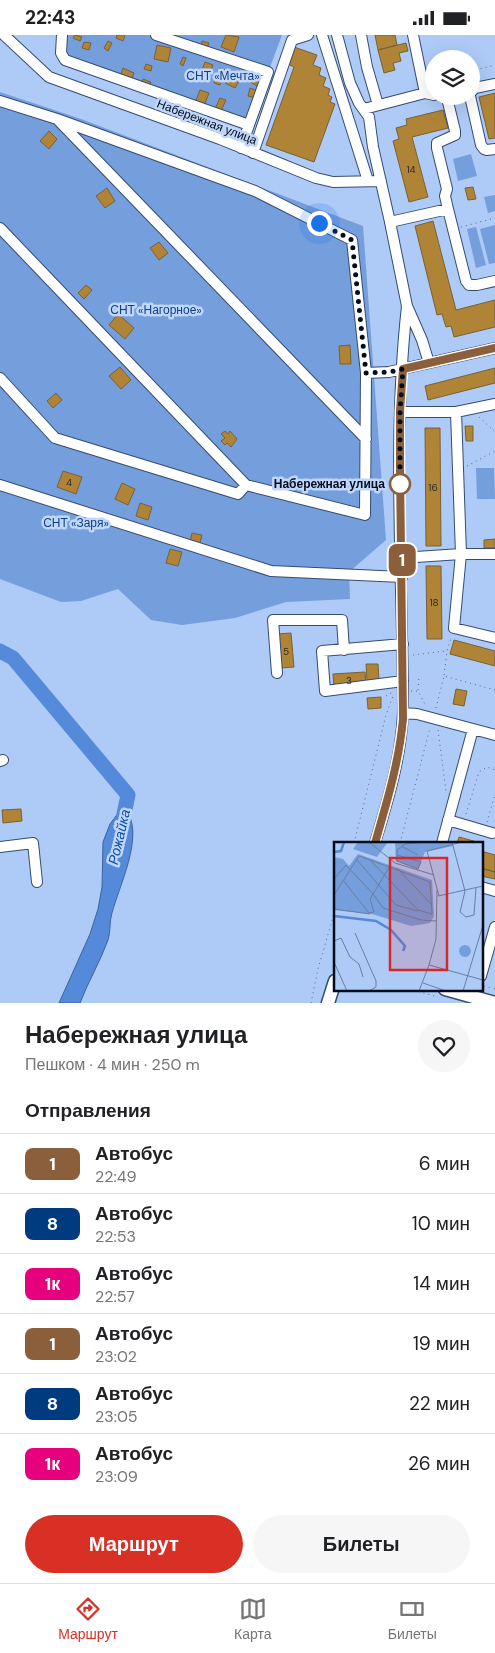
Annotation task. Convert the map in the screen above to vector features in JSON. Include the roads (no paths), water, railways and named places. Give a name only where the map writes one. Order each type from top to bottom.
[{"type":"main road","points":[[328,1003],[334,984]]},
{"type":"main road","points":[[442,993],[473,997],[495,1003]]},
{"type":"street","name":"Набережная улица","points":[[4,35],[49,77],[241,148],[324,181],[381,181]]},
{"type":"street","points":[[62,35],[61,53],[65,60],[249,125]]},
{"type":"street","points":[[156,35],[268,72],[241,148]]},
{"type":"street","points":[[253,153],[292,40],[308,35]]},
{"type":"street","points":[[322,35],[368,181]]},
{"type":"street","points":[[337,35],[350,83],[359,103],[369,117],[373,147],[407,306],[422,340],[429,363]]},
{"type":"street","points":[[361,35],[367,67],[378,105]]},
{"type":"street","points":[[413,35],[425,79]]},
{"type":"street","points":[[480,88],[495,84]]},
{"type":"street","points":[[364,109],[425,95]]},
{"type":"street","points":[[0,228],[246,485],[365,515],[366,373],[352,240],[255,191],[57,119],[1,103]]},
{"type":"street","points":[[449,105],[455,135],[438,143],[437,149],[447,189],[445,196],[466,281],[470,285],[495,281]]},
{"type":"street","points":[[472,105],[481,145],[484,149],[495,149]]},
{"type":"street","points":[[57,119],[366,439]]},
{"type":"street","points":[[390,222],[448,209]]},
{"type":"street","points":[[375,842],[395,774],[401,743],[403,713],[400,411],[407,306]]},
{"type":"street","points":[[404,342],[408,337],[417,337],[422,340]]},
{"type":"street","points":[[366,373],[389,372],[495,348]]},
{"type":"street","points":[[0,378],[55,438],[238,494],[246,485]]},
{"type":"street","points":[[400,411],[456,411],[495,404]]},
{"type":"street","points":[[456,411],[461,554],[454,628],[495,638]]},
{"type":"street","points":[[0,485],[271,571],[402,577]]},
{"type":"street","points":[[402,557],[495,554]]},
{"type":"street","points":[[277,673],[273,621],[342,621],[344,650]]},
{"type":"street","points":[[403,649],[322,651],[325,691],[403,686]]},
{"type":"street","points":[[403,713],[414,713],[495,735]]},
{"type":"street","points":[[442,842],[473,729]]},
{"type":"street","points":[[448,820],[488,832]]},
{"type":"street","points":[[0,847],[33,843],[37,882]]},
{"type":"street","points":[[482,887],[495,891]]},
{"type":"street","points":[[482,972],[495,927]]},
{"type":"water","points":[[119,812],[128,813],[132,824],[133,836],[128,863],[111,916],[108,940],[80,1003],[59,1003],[90,934],[98,909],[102,887],[103,842],[110,824]]},
{"type":"waterway","name":"Рожайка","points":[[0,651],[13,658],[128,795],[120,833]]},
{"type":"place","name":"Набережная улица","points":[[400,484]]},
{"type":"park label","name":"СНТ «Мечта»","points":[[223,76]]},
{"type":"park label","name":"СНТ «Нагорное»","points":[[156,310]]},
{"type":"park label","name":"СНТ «Заря»","points":[[76,523]]}]
